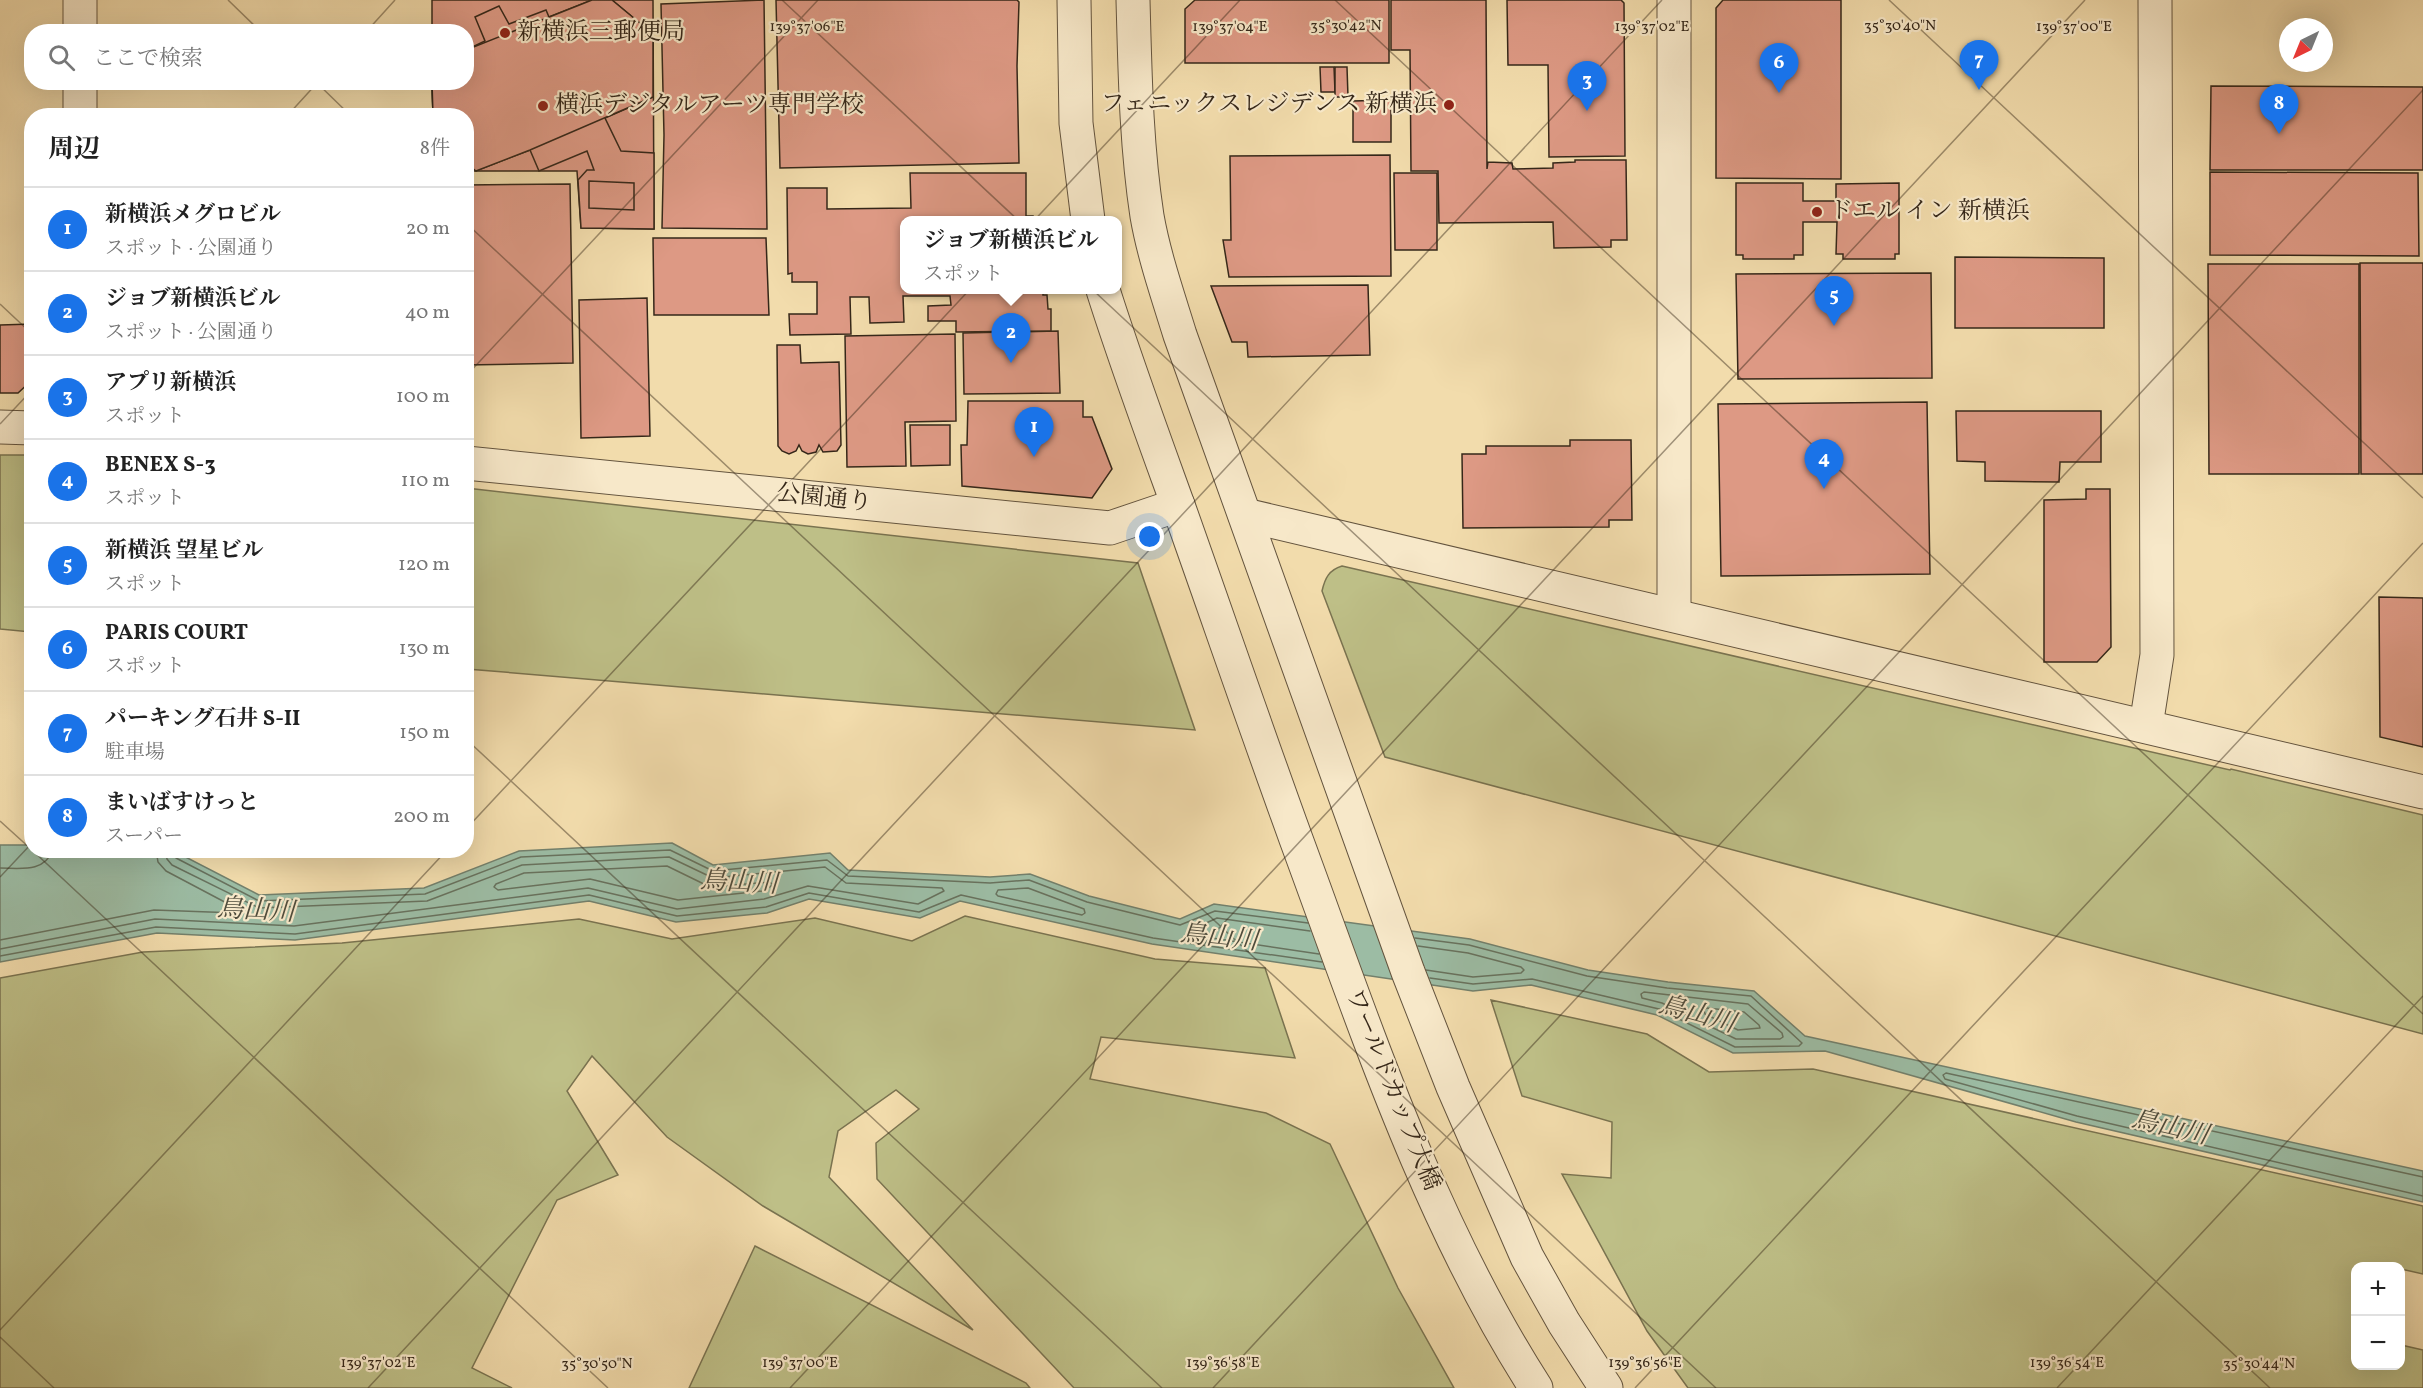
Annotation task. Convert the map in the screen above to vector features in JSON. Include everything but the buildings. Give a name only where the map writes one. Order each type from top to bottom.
[{"type":"street","points":[[80,0],[80,24]]},
{"type":"street","points":[[1074,0],[1076,123],[1088,216]]},
{"type":"street","points":[[1133,0],[1136,121],[1147,216],[1160,271],[1180,335],[1408,972],[1492,1180],[1527,1257],[1564,1323],[1606,1388]]},
{"type":"street","points":[[1674,0],[1674,615]]},
{"type":"street","points":[[2145,726],[2157,655],[2156,0]]},
{"type":"street","points":[[80,90],[81,108]]},
{"type":"street","name":"ワールドカップ大橋","points":[[1104,294],[1128,369],[1350,987],[1434,1196],[1477,1289],[1536,1388]]},
{"type":"street","points":[[0,427],[24,428]]},
{"type":"street","name":"公園通り","points":[[474,465],[1110,528],[1178,505]]},
{"type":"street","points":[[1245,516],[2423,792]]},
{"type":"green space","points":[[0,455],[24,455],[24,631],[0,629]]},
{"type":"green space","points":[[474,489],[1138,563],[1195,730],[474,670]]},
{"type":"green space","points":[[1342,566],[2423,815],[2423,1034],[1385,757],[1322,591],[1328,575]]},
{"type":"green space","points":[[965,916],[1155,959],[1265,968],[1295,1058],[1101,1037],[1090,1079],[1266,1113],[1330,1144],[1398,1288],[1454,1388],[1074,1388],[877,1179],[876,1143],[919,1109],[896,1090],[838,1131],[829,1177],[973,1330],[763,1206],[667,1137],[592,1056],[567,1091],[618,1175],[557,1200],[472,1368],[512,1388],[0,1388],[0,978],[143,952],[342,943],[579,919],[672,939],[815,918],[912,941]]},
{"type":"green space","points":[[1491,1000],[1647,1034],[1709,1072],[1813,1069],[2423,1206],[2423,1274],[2405,1270],[2405,1262],[2351,1262],[2351,1370],[2405,1370],[2405,1346],[2423,1350],[2423,1388],[1688,1388],[1647,1331],[1562,1174],[1611,1178],[1612,1122],[1522,1096]]},
{"type":"green space","points":[[755,1246],[1026,1383],[1030,1388],[689,1388]]},
{"type":"water","name":"鳥山川","points":[[672,843],[713,865],[830,853],[848,870],[990,877],[1030,874],[1089,896],[1180,919],[1214,904],[1470,939],[1588,970],[1668,982],[1754,991],[1805,1036],[2423,1171],[2423,1202],[2076,1122],[1825,1051],[1733,1053],[1657,1015],[1531,985],[1473,991],[1152,944],[960,901],[920,918],[809,899],[767,913],[676,922],[589,901],[295,940],[157,933],[0,962],[0,845],[24,845],[24,858],[188,858],[259,895],[424,888],[519,851]]},
{"type":"place","name":"新横浜三郵便局","points":[[505,33]]},
{"type":"place","name":"パーキング石井 S-II","points":[[1979,90]]},
{"type":"place","name":"PARIS COURT","points":[[1779,93]]},
{"type":"place","name":"フェニックスレジデンス 新横浜","points":[[1449,105]]},
{"type":"place","name":"横浜デジタルアーツ専門学校","points":[[543,106]]},
{"type":"place","name":"アプリ新横浜","points":[[1587,111]]},
{"type":"place","name":"まいばすけっと","points":[[2279,134]]},
{"type":"place","name":"ドエル イン 新横浜","points":[[1817,212]]},
{"type":"place","name":"新横浜 望星ビル","points":[[1834,326]]},
{"type":"place","name":"ジョブ新横浜ビル","points":[[1011,363]]},
{"type":"place","name":"新横浜メグロビル","points":[[1034,457]]},
{"type":"place","name":"BENEX S-3","points":[[1824,489]]}]
